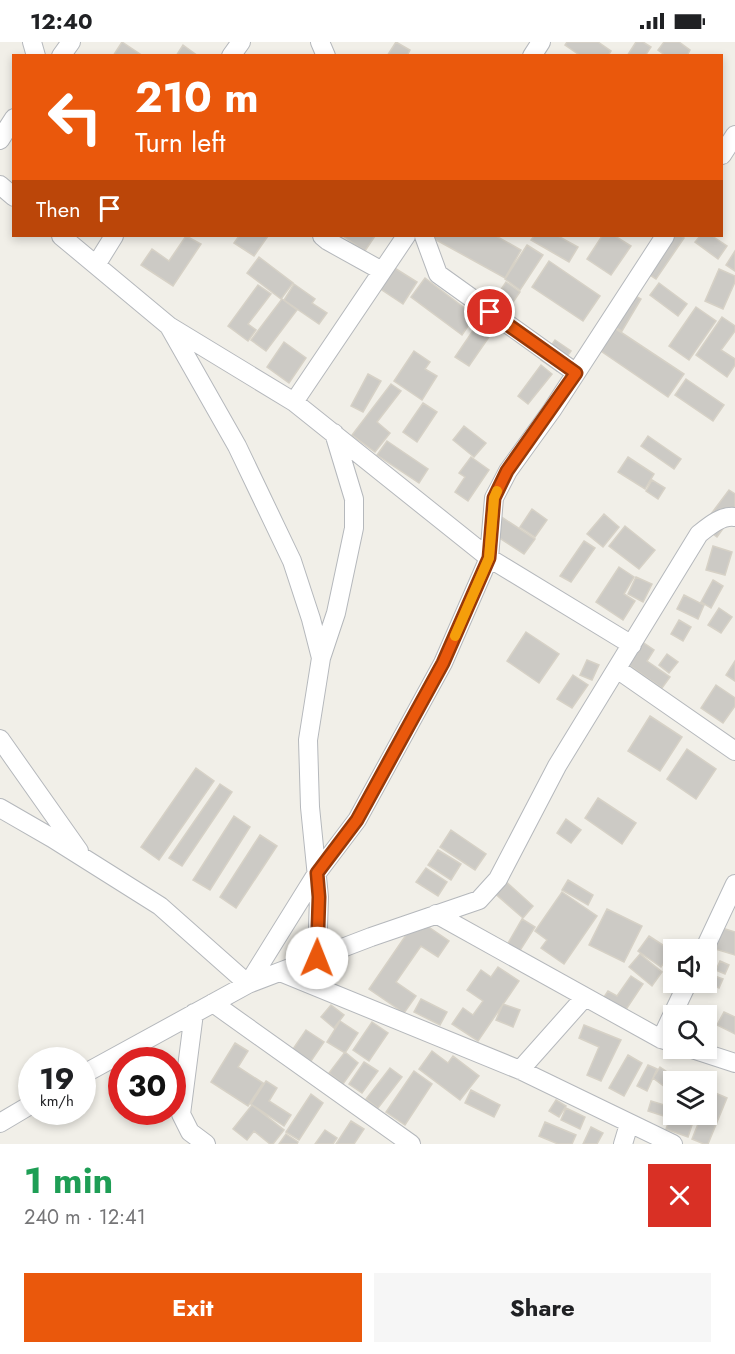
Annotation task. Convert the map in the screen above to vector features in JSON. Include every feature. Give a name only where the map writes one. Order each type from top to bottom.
[{"type":"street","points":[[0,140],[12,121]]},
{"type":"street","points":[[723,153],[735,135]]},
{"type":"street","points":[[0,185],[12,194]]},
{"type":"street","points":[[62,237],[169,326],[294,402],[489,558],[632,645]]},
{"type":"street","points":[[96,265],[113,237]]},
{"type":"street","points":[[323,237],[382,271]]},
{"type":"street","points":[[294,402],[405,237]]},
{"type":"street","points":[[424,237],[438,274],[576,373]]},
{"type":"street","points":[[248,984],[317,873],[357,820],[443,663],[489,558],[494,498],[507,471],[576,373],[664,237]]},
{"type":"street","points":[[169,326],[237,446],[292,561],[321,658]]},
{"type":"street","points":[[317,958],[319,897],[310,807],[308,740],[321,658],[336,613],[354,528],[354,499],[334,434]]},
{"type":"street","points":[[96,1067],[248,984],[479,900],[498,879],[557,766],[699,534],[712,524],[729,516],[735,517]]},
{"type":"street","points":[[617,669],[735,751]]},
{"type":"street","points":[[0,739],[83,858]]},
{"type":"street","points":[[0,808],[160,906],[248,984]]},
{"type":"street","points":[[709,939],[735,884]]},
{"type":"street","points":[[436,914],[584,998],[663,1039]]},
{"type":"street","points":[[280,972],[520,1070],[673,1144]]},
{"type":"street","points":[[520,1070],[584,998]]},
{"type":"street","points":[[213,1003],[411,1144]]},
{"type":"street","points":[[194,1013],[181,1114],[190,1132],[206,1144]]},
{"type":"street","points":[[717,1057],[735,1063]]},
{"type":"street","points":[[0,1123],[18,1112]]},
{"type":"street","points":[[623,1144],[629,1124]]},
{"type":"building","points":[[122,42],[140,54],[114,54]]},
{"type":"building","points":[[396,42],[410,50],[408,54],[388,54]]},
{"type":"building","points":[[567,42],[598,42],[611,51],[609,54],[578,54],[565,45]]},
{"type":"building","points":[[636,42],[643,42],[651,47],[646,54],[628,54]]},
{"type":"building","points":[[664,42],[679,42],[690,50],[688,54],[663,54],[658,50]]},
{"type":"building","points":[[183,45],[195,54],[177,54]]},
{"type":"building","points":[[185,237],[201,244],[173,286],[141,265],[152,249],[169,261]]},
{"type":"building","points":[[238,237],[267,237],[254,256],[234,243]]},
{"type":"building","points":[[344,237],[374,237],[365,251]]},
{"type":"building","points":[[431,237],[498,237],[521,250],[505,278]]},
{"type":"building","points":[[533,237],[560,237],[578,247],[569,262],[531,240]]},
{"type":"building","points":[[601,237],[617,237],[631,246],[611,275],[587,259]]},
{"type":"building","points":[[664,237],[684,238],[656,279],[642,270]]},
{"type":"building","points":[[699,237],[714,237],[727,246],[718,259],[695,242]]},
{"type":"building","points":[[527,245],[543,255],[520,290],[505,279]]},
{"type":"building","points":[[735,251],[735,271],[726,265]]},
{"type":"building","points":[[259,257],[293,283],[281,299],[247,273]]},
{"type":"building","points":[[549,261],[600,296],[583,321],[532,287]]},
{"type":"building","points":[[393,267],[417,282],[403,304],[379,288]]},
{"type":"building","points":[[719,269],[735,276],[735,282],[723,309],[705,301]]},
{"type":"building","points":[[425,278],[475,316],[462,335],[411,297]]},
{"type":"building","points":[[506,282],[520,292],[469,366],[455,357]]},
{"type":"building","points":[[659,283],[687,304],[678,316],[650,295]]},
{"type":"building","points":[[294,284],[315,299],[312,303],[327,313],[319,324],[284,300]]},
{"type":"building","points":[[258,285],[271,294],[248,324],[256,330],[248,341],[228,326]]},
{"type":"building","points":[[630,293],[641,299],[622,331],[612,326]]},
{"type":"building","points":[[282,299],[297,310],[266,351],[251,340]]},
{"type":"building","points":[[696,307],[716,321],[689,360],[669,346]]},
{"type":"building","points":[[722,317],[735,326],[735,331],[721,350],[735,359],[735,365],[727,377],[696,355]]},
{"type":"building","points":[[613,327],[684,374],[668,397],[598,349]]},
{"type":"building","points":[[555,340],[571,351],[557,371],[541,360]]},
{"type":"building","points":[[284,342],[306,358],[289,383],[267,367]]},
{"type":"building","points":[[414,351],[430,362],[425,369],[437,376],[422,400],[394,381]]},
{"type":"building","points":[[541,365],[552,374],[528,404],[518,396]]},
{"type":"building","points":[[368,374],[381,381],[363,412],[351,406]]},
{"type":"building","points":[[686,379],[724,405],[713,421],[675,395]]},
{"type":"building","points":[[391,384],[401,391],[377,422],[390,433],[375,452],[352,435]]},
{"type":"building","points":[[423,403],[437,412],[417,442],[403,432]]},
{"type":"building","points":[[464,426],[486,443],[474,457],[453,440]]},
{"type":"building","points":[[648,436],[681,459],[674,469],[641,446]]},
{"type":"building","points":[[387,441],[428,469],[419,483],[377,455]]},
{"type":"building","points":[[471,457],[489,470],[468,501],[455,492],[465,477],[459,473]]},
{"type":"building","points":[[628,457],[654,474],[645,489],[618,472]]},
{"type":"building","points":[[652,480],[665,488],[658,499],[646,491]]},
{"type":"building","points":[[729,490],[735,494],[735,512],[717,537],[702,526]]},
{"type":"building","points":[[532,509],[547,520],[535,537],[520,527]]},
{"type":"building","points":[[497,514],[535,539],[524,554],[487,530]]},
{"type":"building","points":[[604,514],[619,527],[603,547],[587,534]]},
{"type":"building","points":[[625,526],[655,550],[639,569],[609,546]]},
{"type":"building","points":[[584,541],[595,548],[571,582],[560,576]]},
{"type":"building","points":[[713,546],[732,552],[725,575],[706,570]]},
{"type":"building","points":[[619,567],[634,577],[624,594],[635,601],[623,620],[596,602]]},
{"type":"building","points":[[636,577],[652,584],[643,602],[628,594]]},
{"type":"building","points":[[713,580],[723,586],[711,608],[701,602]]},
{"type":"building","points":[[684,595],[704,605],[698,619],[677,609]]},
{"type":"building","points":[[719,608],[732,617],[721,633],[708,625]]},
{"type":"building","points":[[679,620],[691,627],[683,641],[671,634]]},
{"type":"building","points":[[526,632],[559,654],[539,683],[507,661]]},
{"type":"building","points":[[641,641],[654,650],[647,661],[670,677],[662,688],[626,663]]},
{"type":"building","points":[[667,654],[678,662],[669,673],[659,665]]},
{"type":"building","points":[[587,660],[599,665],[592,680],[580,675]]},
{"type":"building","points":[[735,661],[735,681],[726,675]]},
{"type":"building","points":[[573,675],[588,685],[572,708],[557,699]]},
{"type":"building","points":[[716,685],[735,698],[735,706],[723,723],[701,708]]},
{"type":"building","points":[[650,716],[682,737],[660,771],[628,751]]},
{"type":"building","points":[[687,749],[716,769],[696,799],[667,779]]},
{"type":"building","points":[[196,768],[214,781],[159,860],[141,847]]},
{"type":"building","points":[[220,784],[232,792],[182,866],[169,858]]},
{"type":"building","points":[[598,798],[636,823],[622,844],[585,818]]},
{"type":"building","points":[[234,816],[250,827],[210,890],[193,880]]},
{"type":"building","points":[[566,819],[581,830],[571,843],[557,833]]},
{"type":"building","points":[[451,830],[486,854],[475,870],[440,847]]},
{"type":"building","points":[[260,835],[277,846],[236,908],[220,897]]},
{"type":"building","points":[[438,850],[461,864],[451,880],[428,865]]},
{"type":"building","points":[[426,868],[447,882],[438,896],[416,882]]},
{"type":"building","points":[[503,879],[533,906],[523,918],[492,891]]},
{"type":"building","points":[[568,880],[593,895],[588,905],[562,890]]},
{"type":"building","points":[[562,892],[597,916],[564,964],[541,948],[547,940],[535,931]]},
{"type":"building","points":[[607,909],[642,926],[624,962],[589,945]]},
{"type":"building","points":[[417,919],[449,941],[438,957],[421,946],[396,982],[416,996],[404,1013],[369,989]]},
{"type":"building","points":[[522,919],[535,927],[519,952],[507,945]]},
{"type":"building","points":[[719,927],[735,932],[735,955],[717,950],[717,939],[715,939]]},
{"type":"building","points":[[649,936],[663,945],[663,964],[661,967],[638,951]]},
{"type":"building","points":[[640,954],[662,972],[652,986],[629,967]]},
{"type":"building","points":[[720,961],[729,965],[725,974],[717,970]]},
{"type":"building","points":[[498,967],[519,981],[478,1041],[452,1024],[463,1008],[473,1015],[483,1001],[467,990],[481,970],[491,977]]},
{"type":"building","points":[[631,976],[643,984],[623,1014],[602,1000],[608,991],[617,996]]},
{"type":"building","points":[[717,977],[723,979],[719,988],[717,987]]},
{"type":"building","points":[[421,999],[447,1012],[440,1025],[414,1012]]},
{"type":"building","points":[[503,1004],[520,1010],[513,1027],[496,1020]]},
{"type":"building","points":[[331,1005],[344,1015],[334,1028],[321,1017]]},
{"type":"building","points":[[724,1012],[735,1017],[735,1034],[717,1025]]},
{"type":"building","points":[[340,1021],[358,1033],[345,1053],[327,1042]]},
{"type":"building","points":[[372,1022],[388,1033],[369,1061],[353,1050]]},
{"type":"building","points":[[584,1025],[621,1040],[601,1081],[587,1075],[599,1047],[579,1038]]},
{"type":"building","points":[[306,1030],[324,1042],[311,1061],[293,1049]]},
{"type":"building","points":[[235,1043],[248,1051],[238,1067],[263,1083],[248,1106],[211,1082]]},
{"type":"building","points":[[432,1051],[448,1063],[453,1056],[479,1076],[460,1100],[419,1069]]},
{"type":"building","points":[[345,1052],[358,1063],[343,1084],[329,1073]]},
{"type":"building","points":[[628,1055],[642,1063],[624,1096],[609,1088]]},
{"type":"building","points":[[364,1062],[378,1071],[362,1093],[349,1084]]},
{"type":"building","points":[[648,1065],[657,1069],[647,1091],[637,1086]]},
{"type":"building","points":[[660,1067],[666,1071],[663,1071],[663,1086],[653,1078]]},
{"type":"building","points":[[390,1068],[402,1077],[378,1108],[366,1099]]},
{"type":"building","points":[[414,1071],[432,1084],[405,1125],[386,1112]]},
{"type":"building","points":[[266,1081],[277,1088],[269,1101],[291,1115],[284,1126],[251,1104]]},
{"type":"building","points":[[471,1090],[500,1105],[494,1117],[465,1103]]},
{"type":"building","points":[[311,1094],[323,1103],[299,1140],[286,1132]]},
{"type":"building","points":[[717,1094],[727,1098],[717,1122]]},
{"type":"building","points":[[556,1100],[566,1106],[559,1117],[549,1111]]},
{"type":"building","points":[[651,1101],[663,1105],[663,1116],[648,1111]]},
{"type":"building","points":[[252,1105],[284,1130],[273,1144],[254,1131],[247,1140],[233,1129]]},
{"type":"building","points":[[566,1108],[585,1117],[580,1129],[561,1120]]},
{"type":"building","points":[[351,1121],[364,1129],[354,1144],[336,1144]]},
{"type":"building","points":[[545,1122],[576,1135],[572,1144],[558,1144],[539,1136]]},
{"type":"building","points":[[667,1125],[692,1125],[688,1137],[666,1129]]},
{"type":"building","points":[[698,1125],[716,1125],[708,1144],[692,1139]]},
{"type":"building","points":[[591,1127],[603,1133],[597,1144],[583,1144]]},
{"type":"building","points":[[325,1130],[337,1138],[333,1144],[315,1144]]},
{"type":"building","points":[[286,1134],[298,1142],[297,1144],[279,1144]]},
{"type":"slow traffic","points":[[455,636],[489,558],[494,498],[497,491]]},
{"type":"route","points":[[317,958],[319,897],[317,873],[357,820],[443,663],[489,558],[494,498],[507,471],[576,373],[490,312]]}]
